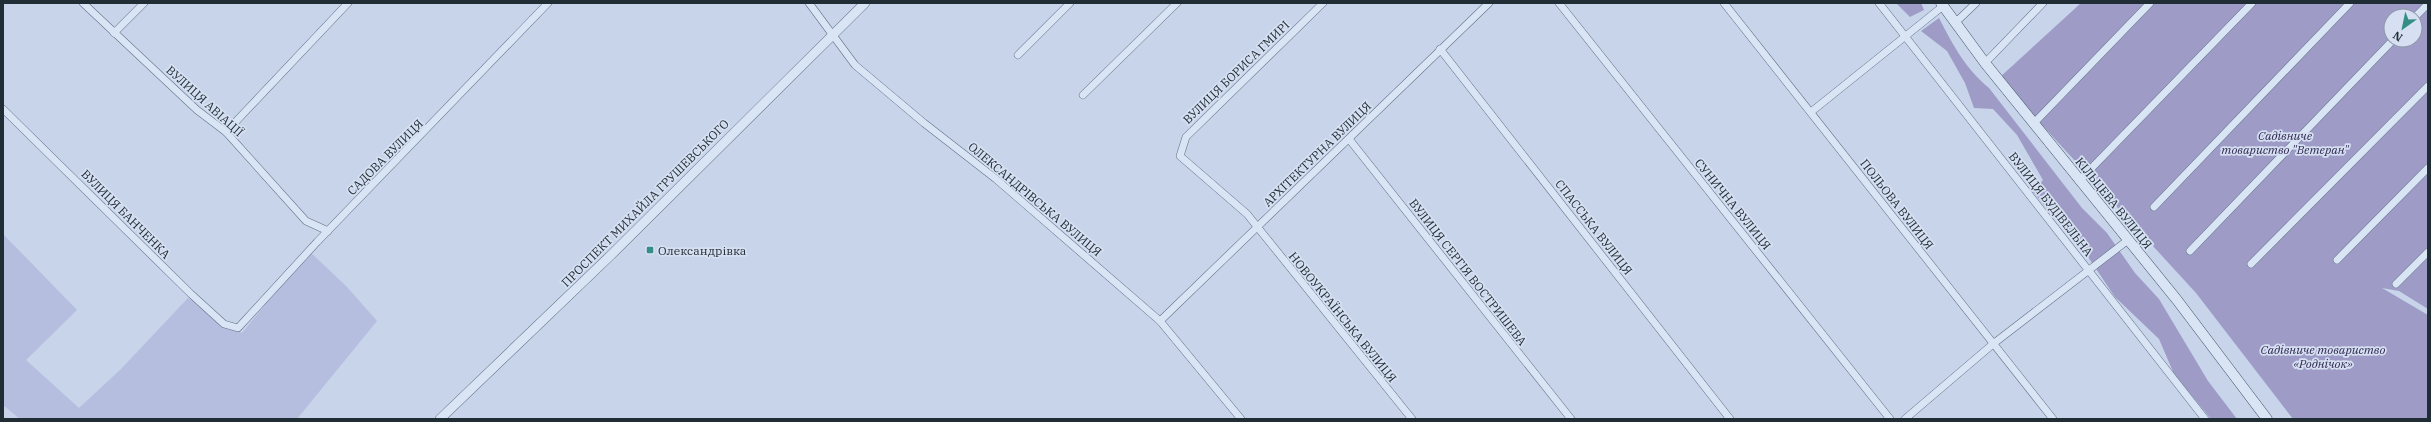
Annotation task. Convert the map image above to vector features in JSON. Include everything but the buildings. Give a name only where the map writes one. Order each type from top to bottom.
[{"type":"main road","name":"КІЛЬЦЕВА ВУЛИЦЯ","points":[[1942,5],[1985,63],[2079,181],[2177,300],[2267,419]]},
{"type":"street","name":"ВУЛИЦЯ АВІАЦІЇ","points":[[83,3],[197,110],[226,132],[306,221],[328,231]]},
{"type":"street","points":[[114,33],[144,3]]},
{"type":"street","name":"САДОВА ВУЛИЦЯ","points":[[238,328],[328,231],[548,3]]},
{"type":"street","name":"ОЛЕКСАНДРІВСЬКА ВУЛИЦЯ","points":[[809,3],[831,35],[855,65],[924,123],[996,179],[1160,321],[1241,419]]},
{"type":"street","name":"ПРОСПЕКТ МИХАЙЛА ГРУШЕВСЬКОГО","points":[[440,419],[606,261],[831,35],[865,3]]},
{"type":"street","points":[[1018,55],[1070,3]]},
{"type":"street","points":[[1083,95],[1177,3]]},
{"type":"street","name":"ВУЛИЦЯ БОРИСА ГМИРІ","points":[[1258,228],[1247,214],[1180,156],[1181,148],[1186,137],[1323,3]]},
{"type":"street","name":"АРХІТЕКТУРНА ВУЛИЦЯ","points":[[1160,321],[1258,228],[1440,49],[1489,3]]},
{"type":"street","name":"СУНИЧНА ВУЛИЦЯ","points":[[1559,3],[1890,419]]},
{"type":"street","name":"ПОЛЬОВА ВУЛИЦЯ","points":[[1724,3],[2053,419]]},
{"type":"street","name":"ВУЛИЦЯ БУДІВЕЛЬНА","points":[[1879,3],[2205,419]]},
{"type":"street","points":[[1955,23],[1976,3]]},
{"type":"street","points":[[1985,63],[2042,3]]},
{"type":"street","points":[[2034,123],[2150,3]]},
{"type":"street","points":[[2079,181],[2252,3]]},
{"type":"street","points":[[2154,207],[2350,3]]},
{"type":"street","points":[[226,132],[344,5]]},
{"type":"street","points":[[1811,112],[1905,37],[1942,5]]},
{"type":"street","points":[[2190,251],[2385,48]]},
{"type":"street","name":"СПАССЬКА ВУЛИЦЯ","points":[[1440,49],[1730,419]]},
{"type":"street","points":[[2251,264],[2428,86]]},
{"type":"street","name":"ВУЛИЦЯ БАНЧЕНКА","points":[[3,109],[191,294],[224,324],[238,328]]},
{"type":"street","name":"ВУЛИЦЯ СЕРГІЯ ВОСТРИШЕВА","points":[[1349,140],[1571,419]]},
{"type":"street","points":[[2337,260],[2428,168]]},
{"type":"street","name":"НОВОУКРАЇНСЬКА ВУЛИЦЯ","points":[[1258,228],[1412,419]]},
{"type":"street","points":[[1905,419],[1993,344],[2128,240]]},
{"type":"street","points":[[2396,284],[2428,252]]},
{"type":"shaded area","points":[[3,234],[77,310],[26,360],[79,408],[121,369],[188,298],[242,333],[309,251],[347,287],[377,321],[297,419],[20,419],[3,405]]},
{"type":"green space","points":[[1896,3],[1921,3],[1924,10],[1910,17]]},
{"type":"green space","name":"Садівниче товариство \"Ветеран\"","points":[[2081,3],[2428,3],[2428,309],[2399,291],[2382,288],[2428,315],[2428,419],[2293,419],[2196,293],[1999,78]]},
{"type":"green space","points":[[1939,18],[1966,64],[1989,88],[2082,208],[2107,233],[2135,273],[2159,299],[2208,381],[2237,419],[2211,419],[2174,374],[2159,339],[2115,297],[2086,254],[2033,192],[2043,180],[2017,135],[1993,109],[1974,108],[1965,83],[1947,51],[1921,31]]},
{"type":"place","name":"Олександрівка","points":[[650,250]]},
{"type":"park label","name":"Садівниче товариство «Роднічок»","points":[[2323,356]]}]
